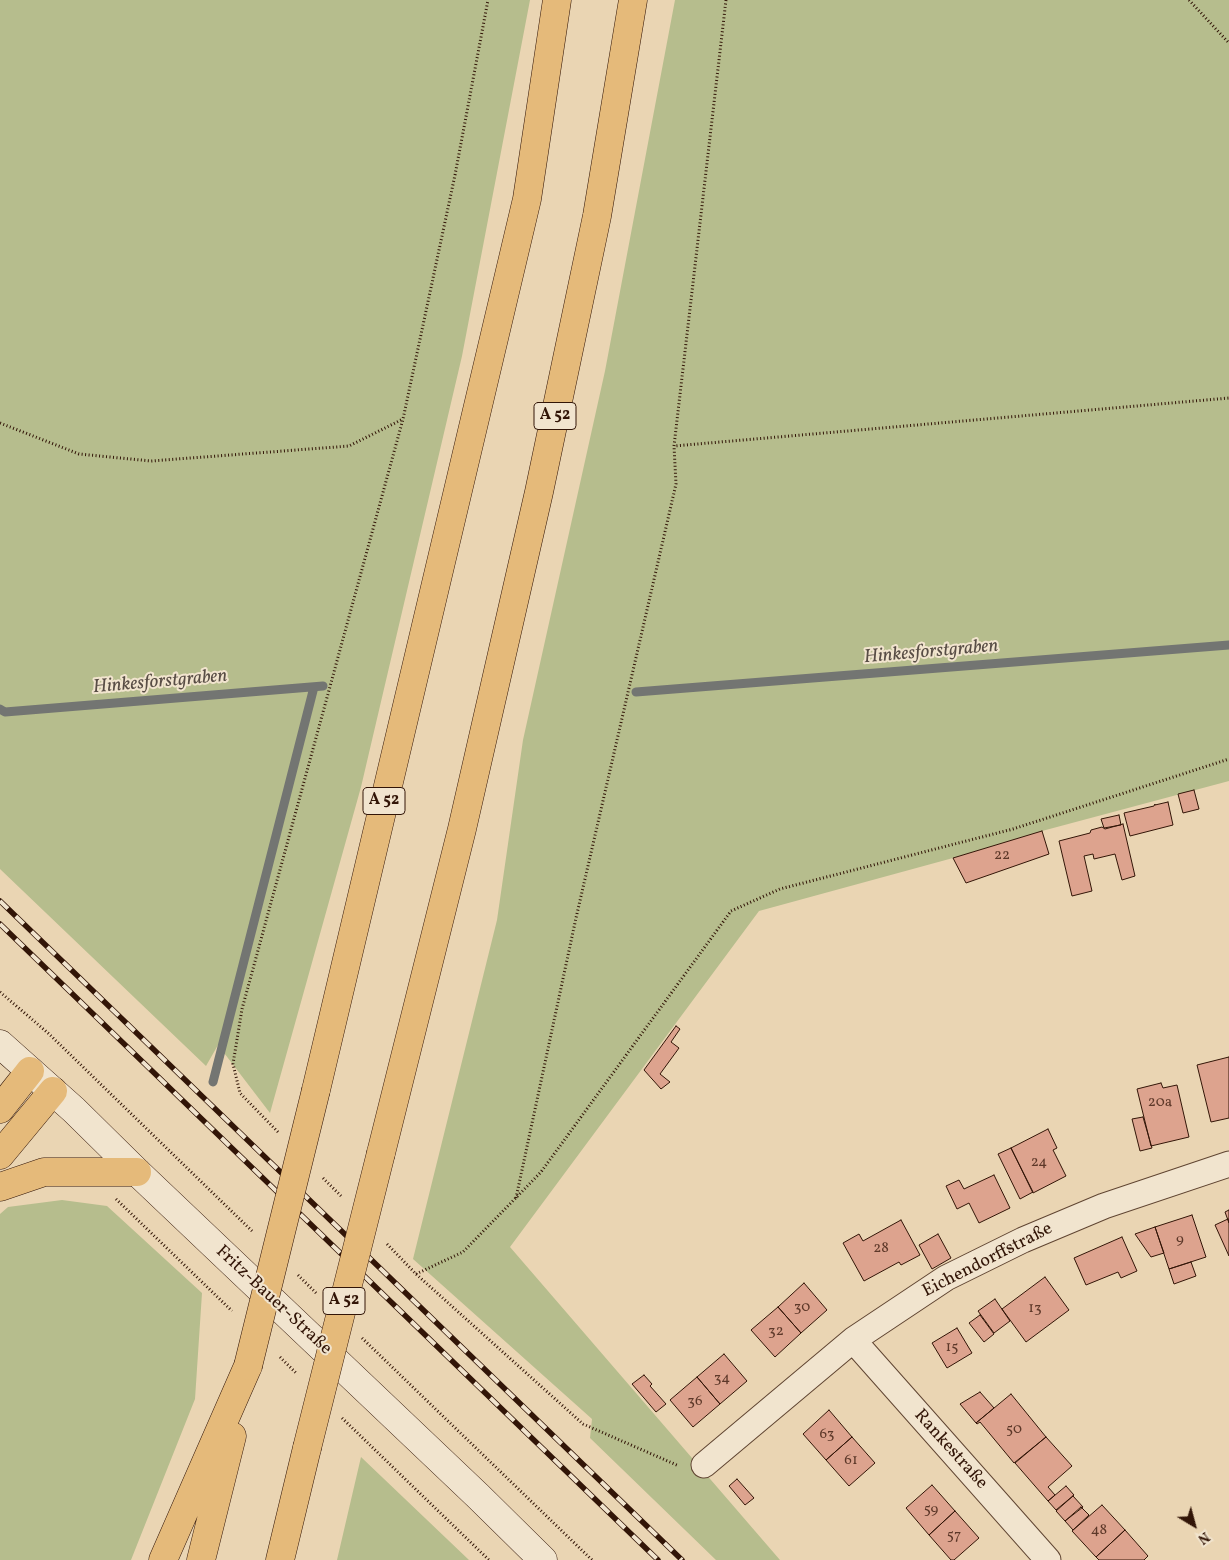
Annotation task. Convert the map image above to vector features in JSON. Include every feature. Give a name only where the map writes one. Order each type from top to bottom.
[{"type":"highway","name":"A 52","points":[[201,1560],[316,1090],[527,199],[557,0]]},
{"type":"highway","name":"A 52","points":[[280,1560],[462,829],[540,492],[597,216],[633,0]]},
{"type":"highway","points":[[0,1109],[30,1071]]},
{"type":"highway","points":[[0,1155],[53,1091]]},
{"type":"highway","points":[[0,1187],[44,1172],[137,1172]]},
{"type":"highway","points":[[163,1560],[248,1366]]},
{"type":"main road","name":"Fritz-Bauer-Straße","points":[[0,1044],[74,1110],[543,1560]]},
{"type":"street","name":"Eichendorffstraße","points":[[704,1465],[853,1340],[946,1278],[1023,1240],[1104,1206],[1229,1164]]},
{"type":"street","name":"Rankestraße","points":[[853,1340],[1048,1560]]},
{"type":"path","points":[[281,1134],[240,1092],[233,1064],[242,1009],[403,419],[455,175],[488,0]]},
{"type":"path","points":[[516,1198],[580,899],[676,484],[674,446],[726,0]]},
{"type":"path","points":[[1189,0],[1229,43]]},
{"type":"path","points":[[674,446],[1229,398]]},
{"type":"path","points":[[0,423],[79,454],[151,461],[349,446],[403,419]]},
{"type":"path","points":[[416,1274],[462,1252],[541,1172],[731,911],[780,889],[1013,828],[1229,760]]},
{"type":"path","points":[[321,1176],[341,1197]]},
{"type":"path","points":[[382,1239],[416,1274],[583,1424],[691,1472],[704,1465]]},
{"type":"green space","points":[[0,0],[530,0],[462,356],[361,787],[270,1113],[218,1045],[206,1066],[0,869]]},
{"type":"green space","points":[[675,0],[1229,0],[1229,781],[1042,831],[953,858],[759,911],[510,1247],[780,1560],[716,1560],[590,1438],[592,1419],[413,1259],[497,920],[523,740],[605,371]]},
{"type":"green space","points":[[62,1200],[107,1206],[202,1293],[195,1399],[131,1560],[0,1560],[0,1214],[8,1207]]},
{"type":"green space","points":[[361,1457],[469,1560],[337,1560]]},
{"type":"building","points":[[1194,790],[1199,809],[1183,813],[1178,794]]},
{"type":"building","points":[[1168,802],[1173,825],[1130,836],[1124,813]]},
{"type":"building","points":[[1119,815],[1121,825],[1104,828],[1101,819]]},
{"type":"building","points":[[1123,824],[1135,876],[1122,880],[1115,854],[1094,859],[1093,854],[1084,856],[1092,891],[1072,896],[1059,841],[1090,833],[1091,830],[1102,827],[1105,829]]},
{"type":"building","points":[[1042,831],[1049,854],[966,883],[953,858]]},
{"type":"building","points":[[676,1026],[680,1029],[671,1042],[679,1048],[660,1074],[670,1082],[661,1089],[644,1070]]},
{"type":"building","points":[[1229,1057],[1229,1118],[1211,1122],[1197,1065]]},
{"type":"building","points":[[1161,1083],[1163,1088],[1177,1085],[1189,1137],[1151,1146],[1137,1089]]},
{"type":"building","points":[[1143,1117],[1152,1148],[1140,1151],[1132,1119]]},
{"type":"building","points":[[1048,1129],[1057,1148],[1053,1150],[1066,1176],[1033,1193],[1011,1148]]},
{"type":"building","points":[[1011,1148],[1033,1192],[1020,1199],[998,1154]]},
{"type":"building","points":[[994,1175],[1010,1208],[979,1223],[969,1203],[957,1209],[946,1186],[959,1180],[964,1189]]},
{"type":"building","points":[[1229,1210],[1229,1223],[1225,1212]]},
{"type":"building","points":[[1192,1215],[1206,1257],[1169,1269],[1155,1227]]},
{"type":"building","points":[[1228,1219],[1229,1223],[1229,1256],[1215,1225]]},
{"type":"building","points":[[901,1220],[920,1255],[901,1265],[899,1262],[864,1281],[843,1243],[859,1234],[863,1241]]},
{"type":"building","points":[[1155,1227],[1164,1253],[1151,1257],[1135,1234]]},
{"type":"building","points":[[938,1234],[951,1258],[932,1269],[919,1245]]},
{"type":"building","points":[[1122,1237],[1137,1271],[1121,1278],[1118,1272],[1086,1285],[1074,1258]]},
{"type":"building","points":[[1191,1262],[1196,1276],[1174,1284],[1169,1269]]},
{"type":"building","points":[[1045,1277],[1069,1310],[1026,1342],[1002,1309]]},
{"type":"building","points":[[804,1283],[827,1310],[801,1333],[778,1307]]},
{"type":"building","points":[[995,1299],[1010,1321],[994,1333],[978,1311]]},
{"type":"building","points":[[778,1307],[801,1333],[775,1357],[751,1330]]},
{"type":"building","points":[[980,1315],[994,1334],[984,1342],[969,1323]]},
{"type":"building","points":[[957,1328],[972,1353],[947,1368],[932,1343]]},
{"type":"building","points":[[724,1354],[747,1381],[720,1404],[697,1377]]},
{"type":"building","points":[[644,1375],[652,1384],[650,1386],[666,1404],[656,1412],[632,1384]]},
{"type":"building","points":[[697,1377],[720,1404],[693,1427],[670,1400]]},
{"type":"building","points":[[980,1392],[994,1408],[976,1423],[960,1404]]},
{"type":"building","points":[[1011,1394],[1046,1437],[1014,1463],[980,1422],[976,1423]]},
{"type":"building","points":[[829,1410],[852,1437],[826,1460],[803,1434]]},
{"type":"building","points":[[852,1437],[875,1463],[849,1486],[826,1460]]},
{"type":"building","points":[[1046,1437],[1072,1466],[1048,1487],[1055,1495],[1048,1501],[1015,1463]]},
{"type":"building","points":[[737,1479],[754,1498],[745,1505],[729,1486]]},
{"type":"building","points":[[932,1485],[955,1511],[929,1535],[906,1508]]},
{"type":"building","points":[[1066,1486],[1074,1495],[1056,1510],[1048,1501]]},
{"type":"building","points":[[1073,1496],[1083,1507],[1065,1521],[1056,1511]]},
{"type":"building","points":[[1102,1505],[1125,1530],[1096,1557],[1072,1531]]},
{"type":"building","points":[[1081,1507],[1089,1515],[1073,1530],[1065,1521]]},
{"type":"building","points":[[955,1511],[979,1538],[954,1560],[951,1560],[929,1535]]},
{"type":"building","points":[[1125,1530],[1148,1556],[1144,1560],[1099,1560],[1096,1557]]},
{"type":"waterway","name":"Hinkesforstgraben","points":[[636,692],[1229,645]]},
{"type":"waterway","name":"Hinkesforstgraben","points":[[0,709],[5,712],[323,686]]},
{"type":"waterway","points":[[213,1082],[314,687]]},
{"type":"railway","points":[[0,901],[682,1560]]},
{"type":"railway","points":[[0,924],[658,1560]]}]
